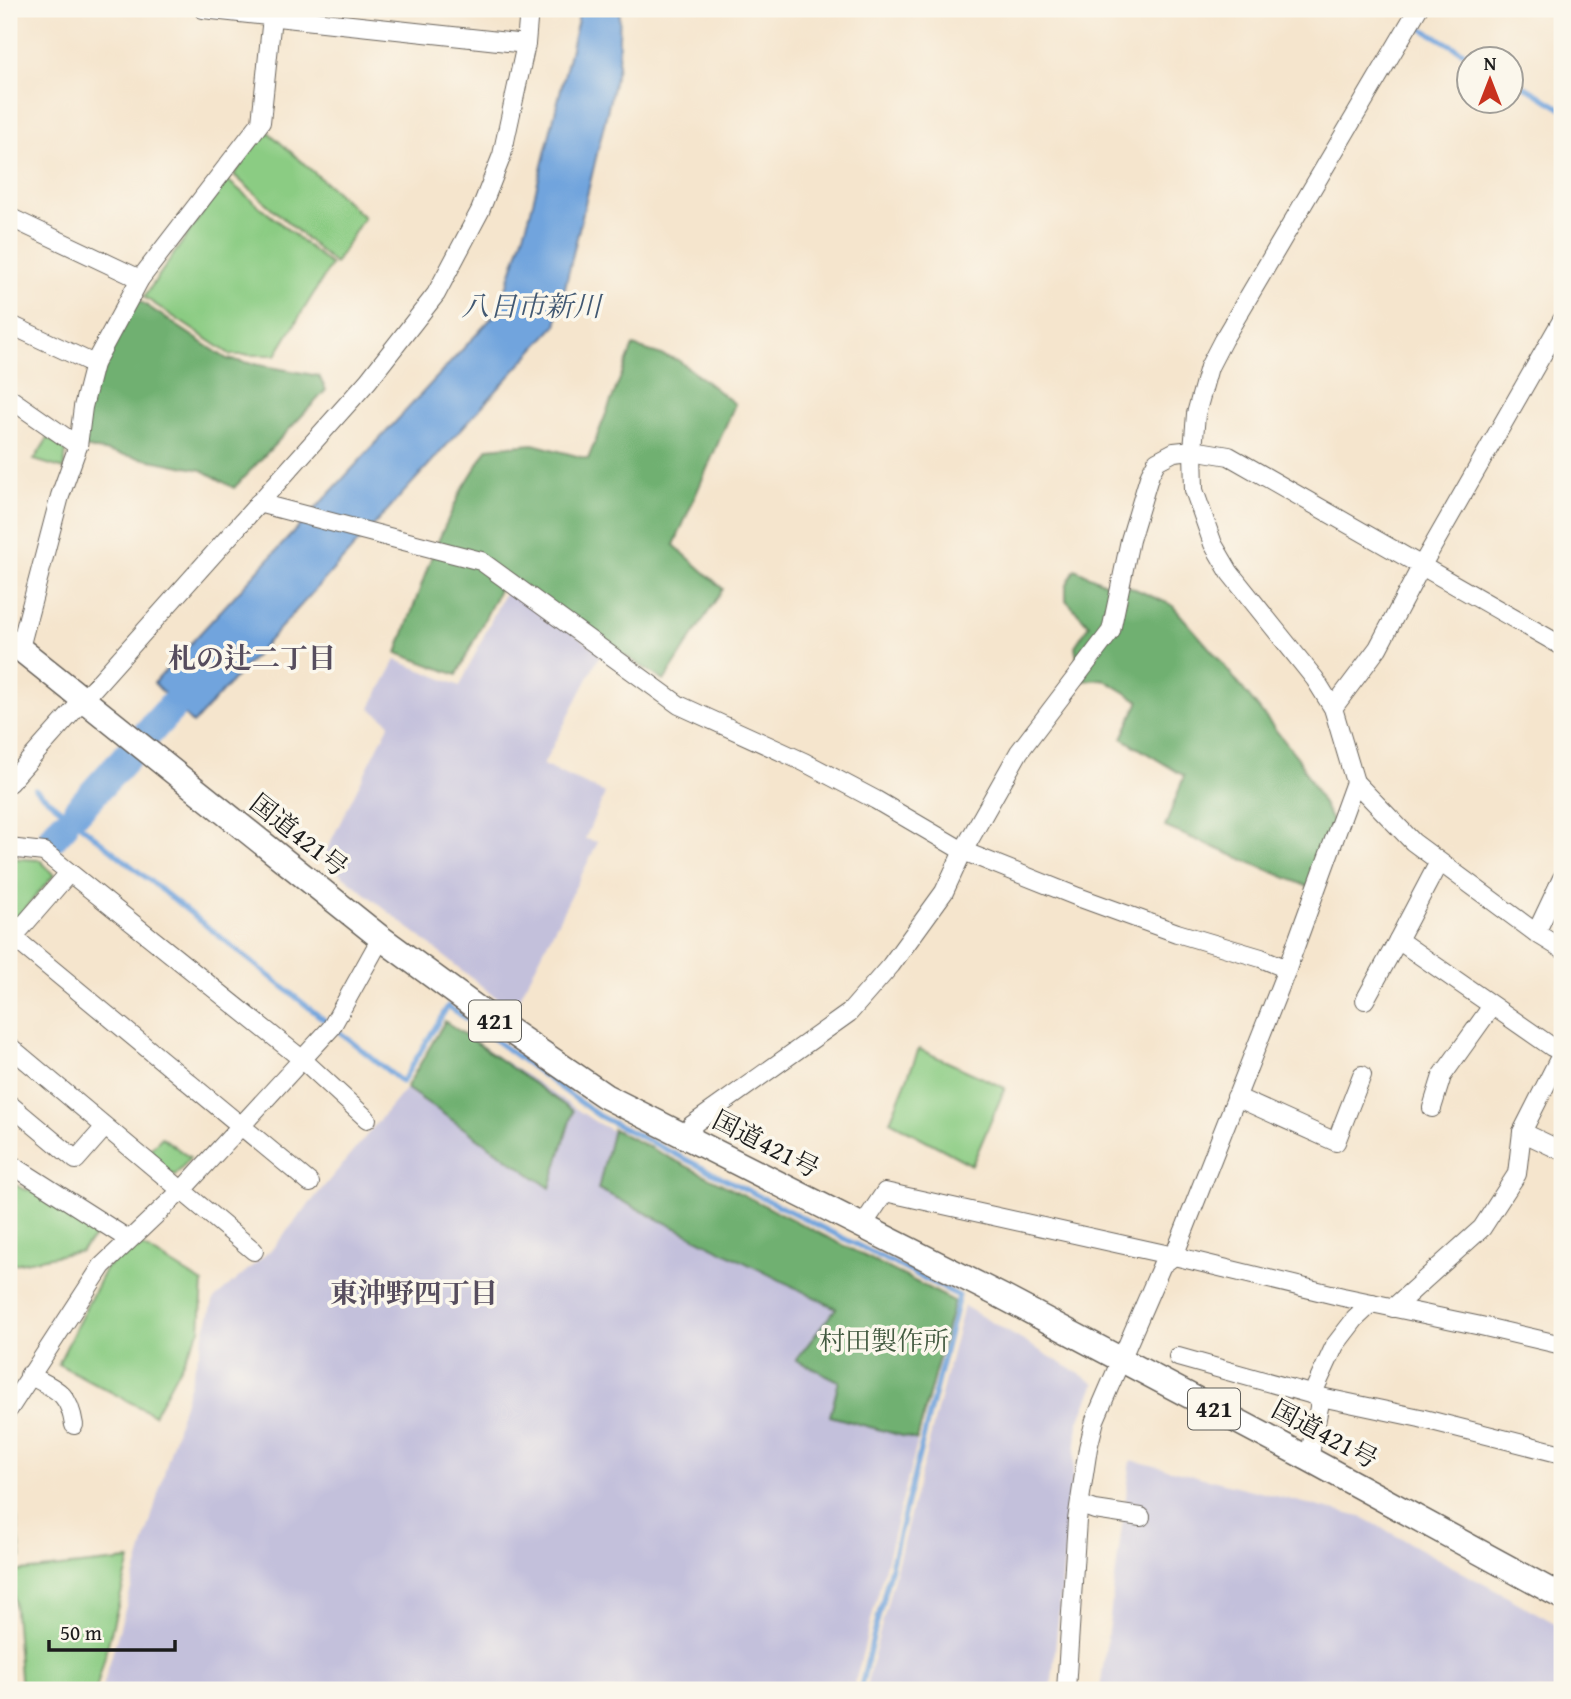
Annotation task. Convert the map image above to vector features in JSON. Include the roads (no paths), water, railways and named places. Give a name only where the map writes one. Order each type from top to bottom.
[{"type":"highway","name":"国道421号","points":[[15,644],[105,719],[381,938],[478,1009],[605,1096],[863,1225],[1121,1360],[1309,1459],[1562,1598]]},
{"type":"street","points":[[203,9],[526,44]]},
{"type":"street","points":[[9,783],[81,699],[368,381],[436,294],[480,211],[502,155],[526,44],[529,9]]},
{"type":"street","points":[[1418,9],[1209,367],[1196,414],[1194,490],[1213,544],[1230,573],[1315,679],[1333,708],[1355,782],[1413,842],[1536,933],[1562,949]]},
{"type":"street","points":[[15,644],[78,446],[83,407],[94,364],[139,279],[261,122],[272,17]]},
{"type":"street","points":[[9,217],[139,279]]},
{"type":"street","points":[[1333,708],[1378,648],[1422,565],[1562,320]]},
{"type":"street","points":[[9,324],[94,364]]},
{"type":"street","points":[[9,422],[13,402],[78,446]]},
{"type":"street","points":[[693,1140],[692,1125],[849,1013],[891,965],[944,892],[963,851],[1018,752],[1111,631],[1130,540],[1150,474],[1157,461],[1174,452],[1193,450],[1229,456],[1562,646]]},
{"type":"street","points":[[258,503],[481,561],[679,705],[804,761],[963,851],[1102,906],[1287,969]]},
{"type":"street","points":[[1066,1690],[1077,1520],[1095,1420],[1162,1265],[1174,1256],[1287,969],[1355,782]]},
{"type":"street","points":[[9,848],[44,852],[303,1060],[367,1119]]},
{"type":"street","points":[[1365,1000],[1439,862]]},
{"type":"street","points":[[69,873],[11,939],[310,1183]]},
{"type":"street","points":[[1536,933],[1562,878]]},
{"type":"street","points":[[9,1409],[102,1266],[182,1190],[331,1028],[381,938]]},
{"type":"street","points":[[1393,1308],[1482,1228],[1517,1174],[1522,1132],[1562,1052],[1398,940]]},
{"type":"street","points":[[1432,1108],[1441,1076],[1492,1006]]},
{"type":"street","points":[[9,1046],[254,1251]]},
{"type":"street","points":[[1236,1097],[1336,1142],[1362,1075]]},
{"type":"street","points":[[9,1104],[76,1160],[106,1127]]},
{"type":"street","points":[[1522,1132],[1562,1151]]},
{"type":"street","points":[[9,1163],[128,1239]]},
{"type":"street","points":[[863,1225],[885,1192],[1562,1345]]},
{"type":"street","points":[[1309,1459],[1317,1396],[1335,1345],[1354,1319],[1372,1303]]},
{"type":"street","points":[[1178,1357],[1317,1396],[1420,1418],[1562,1454]]},
{"type":"street","points":[[29,1375],[56,1390],[71,1404],[74,1425]]},
{"type":"street","points":[[1081,1505],[1095,1510],[1141,1517]]},
{"type":"water","name":"八日市新川","points":[[578,9],[620,9],[618,66],[556,325],[193,724],[154,683],[499,310],[529,218],[578,20]]},
{"type":"waterway","points":[[1421,28],[1456,48]]},
{"type":"waterway","points":[[1526,87],[1562,109]]},
{"type":"waterway","name":"八日市新川","points":[[78,810],[201,675]]},
{"type":"waterway","points":[[35,789],[402,1082],[448,1006],[599,1116],[959,1296],[860,1690]]},
{"type":"waterway","name":"八日市新川","points":[[54,836],[63,826]]},
{"type":"district","name":"札の辻二丁目","points":[[252,658]]},
{"type":"district","name":"東沖野四丁目","points":[[414,1293]]},
{"type":"park label","name":"村田製作所","points":[[884,1341]]}]
